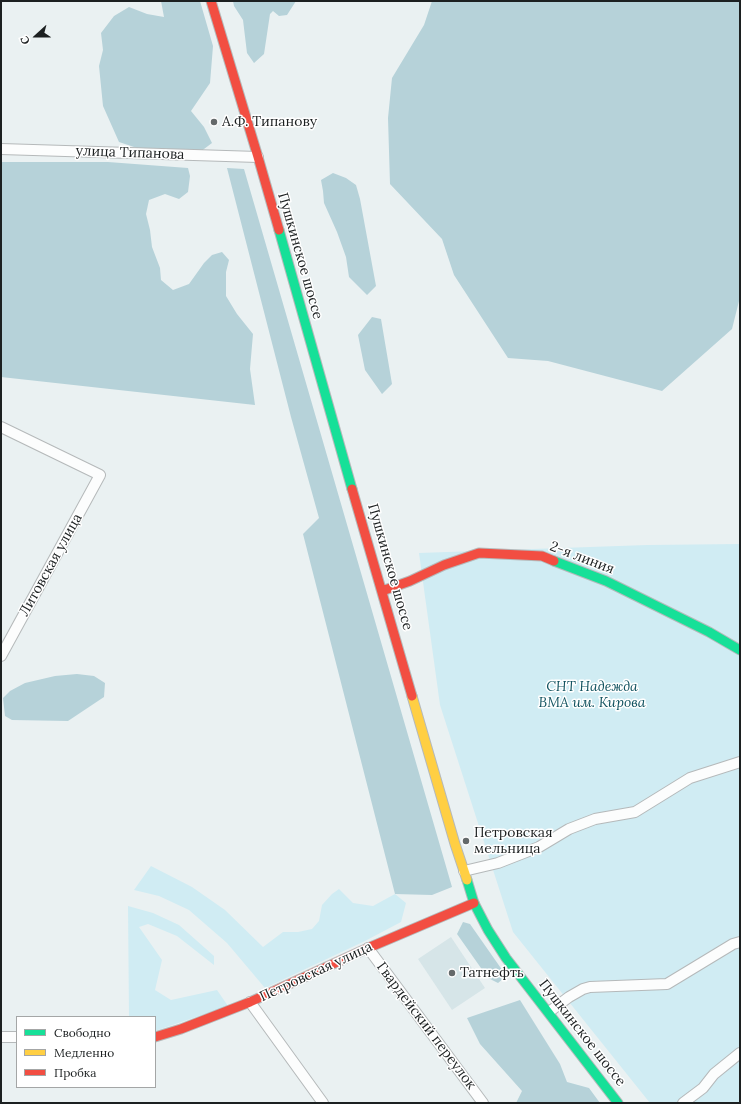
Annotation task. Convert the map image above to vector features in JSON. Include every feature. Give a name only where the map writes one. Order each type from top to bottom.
[{"type":"main road","name":"Пушкинское шоссе","points":[[211,1],[258,157],[324,392],[453,837],[474,903],[488,930],[506,958],[618,1103]]},
{"type":"main road","name":"2-я линия","points":[[382,591],[410,581],[444,565],[479,553],[542,556],[606,581],[709,632],[740,650]]},
{"type":"main road","name":"Петровская улица","points":[[156,1036],[181,1029],[250,1002],[368,948],[474,903]]},
{"type":"street","name":"улица Типанова","points":[[1,149],[258,157]]},
{"type":"street","name":"Литовская улица","points":[[1,427],[100,475],[1,656]]},
{"type":"street","points":[[464,871],[498,863],[539,847],[569,830],[595,819],[635,812],[690,778],[740,762]]},
{"type":"street","points":[[548,1012],[569,997],[590,988],[667,984],[733,944],[740,942]]},
{"type":"street","name":"Гвардейский переулок","points":[[368,948],[483,1103]]},
{"type":"street","points":[[250,1002],[323,1103]]},
{"type":"street","points":[[1,1037],[16,1037]]},
{"type":"street","points":[[683,1103],[703,1088],[714,1074],[740,1053]]},
{"type":"shaded area","points":[[161,1],[200,1],[213,46],[210,83],[191,111],[204,127],[212,143],[196,155],[140,149],[119,142],[103,106],[99,66],[103,50],[101,33],[114,16],[129,7],[147,14],[164,17]]},
{"type":"shaded area","points":[[233,1],[296,1],[287,15],[279,16],[273,11],[270,14],[264,54],[254,63],[247,53],[243,20],[234,6]]},
{"type":"shaded area","points":[[432,1],[740,1],[740,297],[732,329],[662,391],[548,361],[508,358],[454,275],[442,239],[390,184],[388,118],[392,78],[424,25]]},
{"type":"shaded area","points":[[1,162],[108,162],[188,168],[190,176],[188,192],[179,199],[165,194],[149,200],[146,214],[152,247],[160,268],[161,280],[173,290],[189,284],[204,263],[212,255],[222,252],[229,260],[226,272],[226,296],[237,314],[253,334],[250,369],[255,405],[1,377]]},
{"type":"shaded area","points":[[227,168],[244,169],[452,887],[432,895],[395,894],[303,534],[319,518],[291,417]]},
{"type":"shaded area","points":[[333,173],[346,178],[356,185],[360,199],[376,286],[367,295],[349,277],[346,257],[324,203],[321,180]]},
{"type":"shaded area","points":[[372,317],[381,319],[392,384],[382,394],[365,370],[358,335]]},
{"type":"shaded area","points":[[77,674],[94,676],[105,683],[104,697],[68,721],[12,720],[5,716],[3,698],[10,691],[25,683],[55,676]]},
{"type":"shaded area","points":[[463,922],[470,924],[505,974],[504,978],[498,983],[488,978],[457,934]]},
{"type":"shaded area","name":"Татнефть","points":[[451,937],[485,988],[452,1010],[418,959]]},
{"type":"shaded area","points":[[520,1000],[560,1064],[567,1082],[589,1088],[600,1103],[516,1103],[522,1091],[480,1044],[467,1018]]},
{"type":"green space","name":"СНТ Надежда ВМА им. Кирова","points":[[740,544],[740,1103],[650,1103],[513,932],[440,705],[419,553],[647,545]]},
{"type":"green space","points":[[151,866],[192,887],[225,910],[263,947],[283,932],[298,932],[312,929],[319,921],[322,905],[339,889],[353,903],[373,906],[395,894],[406,903],[401,922],[365,941],[265,988],[227,943],[189,910],[159,896],[134,890]]},
{"type":"green space","points":[[128,906],[153,913],[179,925],[214,956],[214,965],[177,936],[148,924],[139,927],[162,960],[155,990],[171,1000],[217,990],[228,1006],[156,1031],[156,1016],[129,1016]]},
{"type":"traffic: fast","points":[[279,230],[352,489]]},
{"type":"traffic: fast","points":[[554,561],[606,581],[709,632],[740,650]]},
{"type":"traffic: fast","points":[[467,880],[474,903],[488,930],[506,958],[618,1103]]},
{"type":"traffic: slow","points":[[412,696],[467,880]]},
{"type":"traffic: jam","points":[[211,1],[279,230]]},
{"type":"traffic: jam","points":[[352,489],[412,696]]},
{"type":"traffic: jam","points":[[382,591],[410,581],[444,565],[479,553],[542,556],[554,561]]},
{"type":"traffic: jam","points":[[156,1037],[181,1029],[250,1002],[368,948],[474,903]]},
{"type":"place","name":"А.Ф. Типанову","points":[[214,122]]},
{"type":"place","name":"Петровская мельница","points":[[466,841]]},
{"type":"place","name":"Татнефть","points":[[452,973]]}]
